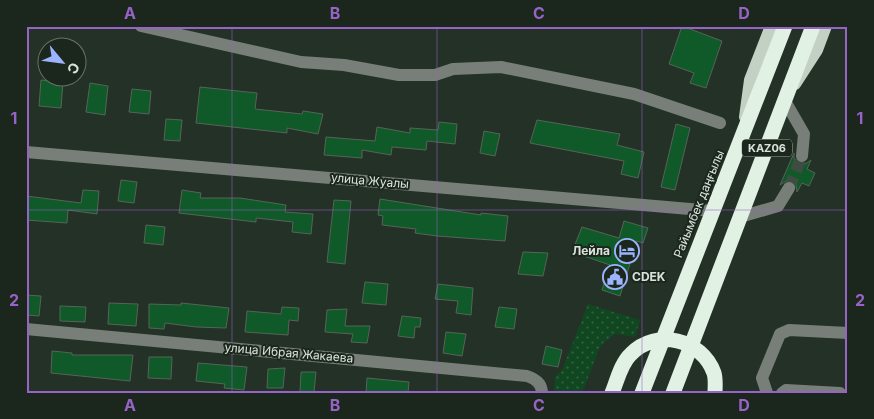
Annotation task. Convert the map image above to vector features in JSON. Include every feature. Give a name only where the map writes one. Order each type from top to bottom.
[{"type":"highway","name":"Райымбек даңғылы","points":[[642,393],[785,26]]},
{"type":"highway","name":"KАZ06","points":[[673,393],[813,26]]},
{"type":"highway","points":[[612,393],[630,354],[648,341],[669,338],[687,343],[705,358],[714,374],[715,393]]},
{"type":"main road","points":[[743,133],[750,80],[771,26]]},
{"type":"main road","points":[[784,101],[817,50],[826,26]]},
{"type":"street","points":[[141,26],[301,62],[344,65],[399,75],[435,75],[453,69],[501,67],[634,94],[720,123]]},
{"type":"street","points":[[784,101],[804,134],[802,156]]},
{"type":"street","name":"улица Жуалы","points":[[26,152],[713,211]]},
{"type":"street","points":[[740,217],[778,206],[789,188]]},
{"type":"street","name":"улица Ибрая Жакаева","points":[[26,329],[527,376],[536,379],[542,388],[542,393]]},
{"type":"street","points":[[766,393],[762,378],[780,334],[789,330],[848,333]]},
{"type":"street","points":[[782,393],[786,390],[840,393]]},
{"type":"green space","points":[[588,304],[640,320],[635,337],[615,334],[601,345],[582,393],[554,393],[555,377],[562,370]]},
{"type":"building","points":[[682,26],[722,41],[706,88],[690,83],[694,73],[669,64]]},
{"type":"building","points":[[90,83],[108,86],[105,115],[86,112]]},
{"type":"building","points":[[200,87],[257,93],[255,109],[302,114],[303,111],[323,114],[318,134],[287,128],[287,133],[196,123]]},
{"type":"building","points":[[40,88],[63,88],[61,108],[39,106]]},
{"type":"building","points":[[132,89],[151,91],[149,114],[129,112]]},
{"type":"building","points":[[166,119],[182,120],[180,141],[164,140]]},
{"type":"building","points":[[537,120],[620,134],[617,145],[644,152],[638,178],[621,174],[624,161],[530,143]]},
{"type":"building","points":[[439,122],[457,124],[455,144],[427,141],[426,150],[392,147],[391,155],[362,150],[362,158],[324,155],[326,137],[375,141],[377,127],[410,133],[410,128],[438,130]]},
{"type":"building","points":[[676,124],[690,128],[675,190],[661,187]]},
{"type":"building","points":[[484,131],[500,134],[495,156],[480,153]]},
{"type":"building","points":[[794,153],[794,159],[798,163],[805,164],[811,160],[807,169],[815,173],[809,186],[802,183],[797,192],[793,181],[786,181],[780,185]]},
{"type":"building","points":[[121,180],[137,182],[134,203],[118,201]]},
{"type":"building","points":[[83,190],[99,191],[97,214],[68,210],[67,223],[26,220],[26,196],[81,203]]},
{"type":"building","points":[[182,190],[201,193],[200,198],[240,198],[286,205],[285,212],[313,214],[311,234],[292,232],[293,222],[256,218],[256,222],[179,213]]},
{"type":"building","points":[[380,199],[481,215],[481,213],[508,216],[505,241],[437,236],[415,233],[416,229],[382,225],[383,216],[378,215]]},
{"type":"building","points":[[334,200],[351,201],[345,264],[327,262]]},
{"type":"building","points":[[624,221],[648,228],[643,243],[637,241],[620,296],[602,290],[610,265],[572,252],[582,227],[619,238]]},
{"type":"building","points":[[146,225],[165,227],[163,245],[144,243]]},
{"type":"building","points":[[523,252],[548,253],[543,276],[518,274]]},
{"type":"building","points":[[365,282],[388,284],[386,305],[362,303]]},
{"type":"building","points":[[438,284],[473,288],[471,315],[456,313],[458,301],[435,299]]},
{"type":"building","points":[[26,295],[41,296],[39,316],[26,315]]},
{"type":"building","points":[[109,303],[138,304],[136,326],[108,324]]},
{"type":"building","points":[[181,303],[229,308],[226,328],[165,323],[164,329],[149,328],[149,304],[181,305]]},
{"type":"building","points":[[60,306],[86,307],[85,322],[60,321]]},
{"type":"building","points":[[282,307],[299,308],[298,321],[289,320],[288,335],[245,332],[247,311],[281,314]]},
{"type":"building","points":[[499,307],[517,309],[514,329],[495,327]]},
{"type":"building","points":[[347,309],[345,326],[370,326],[367,343],[351,342],[353,334],[325,332],[327,310]]},
{"type":"building","points":[[402,316],[421,318],[420,327],[415,327],[414,338],[398,336]]},
{"type":"building","points":[[446,332],[466,334],[462,356],[443,353]]},
{"type":"building","points":[[546,346],[562,350],[558,367],[542,364]]},
{"type":"building","points":[[52,351],[72,353],[72,355],[133,355],[130,381],[51,373]]},
{"type":"building","points":[[149,357],[172,357],[171,379],[148,378]]},
{"type":"building","points":[[198,363],[247,367],[244,390],[224,388],[225,384],[196,381]]},
{"type":"building","points":[[285,368],[283,388],[267,388],[268,369]]},
{"type":"building","points":[[301,372],[316,372],[314,392],[300,392]]},
{"type":"building","points":[[367,378],[409,382],[408,393],[366,393]]},
{"type":"tunnel","points":[[789,188],[802,156]]},
{"type":"place","name":"Лейла","points":[[627,251]]},
{"type":"place","name":"CDEK","points":[[615,277]]}]
